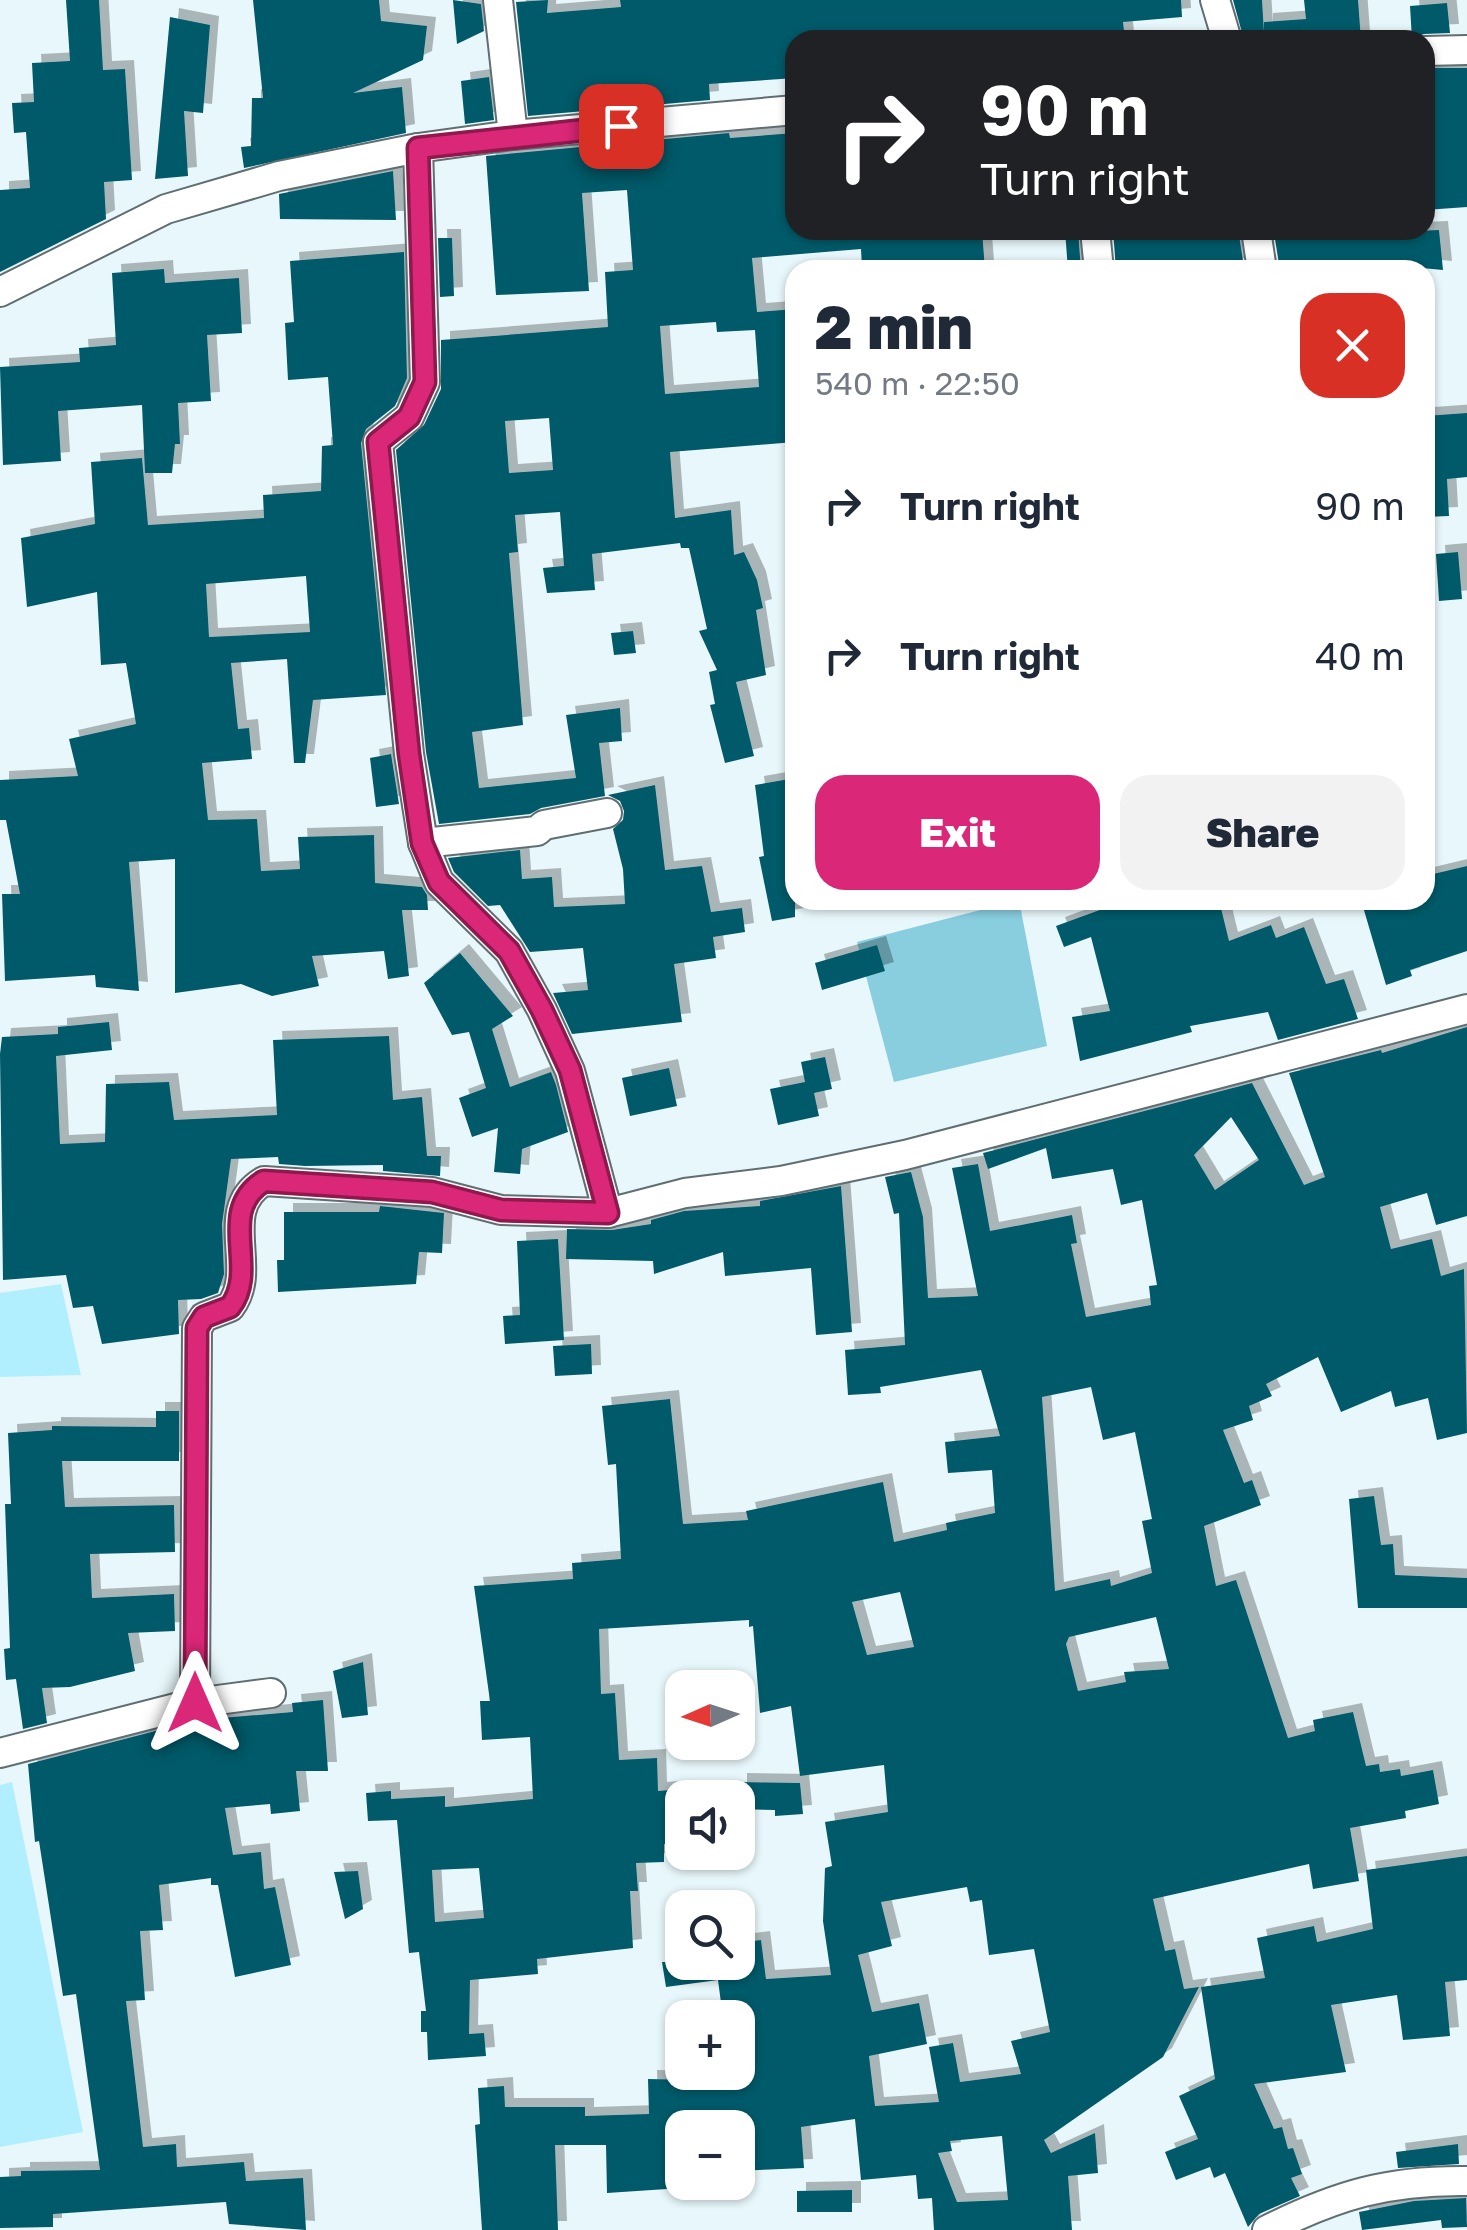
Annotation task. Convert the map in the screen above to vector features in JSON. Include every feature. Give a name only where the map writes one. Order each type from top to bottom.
[{"type":"street","points":[[498,0],[513,135]]},
{"type":"street","points":[[1215,0],[1225,30]]},
{"type":"street","points":[[1435,52],[1467,50]]},
{"type":"street","points":[[0,292],[166,209],[279,176],[418,148],[513,135],[785,111]]},
{"type":"street","points":[[418,148],[425,382],[409,417],[378,442],[409,754],[422,843],[439,882],[509,951],[542,1010],[570,1070],[608,1213]]},
{"type":"street","points":[[422,843],[538,831],[544,825],[607,813]]},
{"type":"street","points":[[195,1703],[197,1328],[204,1317],[230,1307],[241,1287],[239,1218],[247,1195],[264,1181],[432,1192],[501,1210],[608,1213],[686,1192],[781,1181],[906,1154],[1467,1009]]},
{"type":"street","points":[[0,1753],[195,1703],[271,1693]]},
{"type":"street","points":[[1267,2230],[1316,2206],[1389,2183],[1467,2181]]},
{"type":"shaded area","points":[[980,910],[1021,910],[1047,1046],[894,1082],[857,942]]},
{"type":"shaded area","points":[[61,1284],[81,1375],[0,1377],[0,1293]]},
{"type":"shaded area","points":[[12,1782],[83,2132],[0,2147],[0,1785]]},
{"type":"building","points":[[66,0],[99,0],[103,70],[125,69],[132,180],[104,182],[106,219],[0,272],[0,190],[30,188],[26,132],[14,133],[12,103],[34,102],[32,63],[70,61]]},
{"type":"building","points":[[253,0],[379,0],[381,21],[427,26],[423,60],[353,93],[402,87],[406,133],[244,168],[241,147],[251,146],[252,98],[263,98]]},
{"type":"building","points":[[453,0],[481,4],[484,31],[457,44]]},
{"type":"building","points":[[548,0],[547,13],[621,7],[620,0],[1181,0],[1182,17],[1123,22],[1124,30],[785,30],[785,79],[709,84],[710,100],[528,116],[516,2]]},
{"type":"building","points":[[1233,0],[1262,0],[1264,30],[1241,30]]},
{"type":"building","points":[[1304,0],[1358,0],[1360,30],[1264,30],[1264,22],[1306,19]]},
{"type":"building","points":[[1447,3],[1450,33],[1411,30],[1410,6]]},
{"type":"building","points":[[170,17],[210,25],[203,113],[184,111],[188,176],[155,179]]},
{"type":"building","points":[[1435,68],[1467,68],[1467,207],[1435,209]]},
{"type":"building","points":[[489,77],[494,120],[465,124],[461,81]]},
{"type":"building","points":[[729,133],[730,138],[785,134],[785,240],[983,240],[984,260],[862,260],[861,249],[752,258],[757,312],[785,310],[785,443],[670,452],[675,518],[731,510],[734,555],[744,552],[757,580],[763,608],[756,610],[766,675],[736,682],[754,756],[725,763],[710,705],[715,704],[709,672],[717,670],[699,631],[707,629],[689,548],[681,548],[680,543],[592,554],[595,590],[547,593],[543,568],[564,566],[560,512],[515,515],[518,552],[509,553],[523,725],[472,732],[479,788],[576,778],[566,715],[620,708],[622,741],[599,743],[605,796],[541,808],[530,814],[439,824],[426,752],[396,450],[424,425],[441,389],[441,340],[608,327],[605,272],[633,270],[627,190],[582,193],[589,291],[496,295],[486,156]],"holes":[[[716,322],[717,332],[755,330],[759,387],[665,394],[660,326]],[[549,418],[553,470],[509,473],[505,421]]]},
{"type":"building","points":[[393,171],[396,220],[280,219],[279,194]]},
{"type":"building","points":[[1435,230],[1439,230],[1443,270],[1435,269],[1435,260],[1278,260],[1275,240],[1435,240]]},
{"type":"building","points":[[438,238],[452,238],[454,296],[440,297]]},
{"type":"building","points":[[1066,240],[1079,240],[1080,260],[1067,260]]},
{"type":"building","points":[[1114,240],[1240,240],[1243,260],[1115,260]]},
{"type":"building","points":[[404,252],[407,378],[395,406],[366,429],[361,443],[386,695],[313,700],[305,763],[294,763],[287,659],[231,663],[238,729],[249,728],[252,759],[202,763],[208,820],[257,819],[261,871],[300,869],[298,837],[374,835],[375,883],[422,887],[427,895],[428,910],[402,910],[409,976],[388,979],[384,951],[312,956],[319,986],[272,996],[241,984],[175,993],[175,859],[129,862],[139,991],[96,987],[95,975],[5,981],[2,894],[20,894],[6,820],[0,820],[0,780],[78,776],[69,739],[136,724],[126,663],[101,665],[97,592],[27,607],[21,538],[95,524],[91,462],[142,458],[148,525],[264,518],[263,495],[321,491],[322,446],[333,445],[328,377],[288,380],[285,323],[294,322],[290,261]],"holes":[[[306,576],[310,632],[209,637],[206,584]]]},
{"type":"building","points":[[164,269],[165,283],[239,278],[242,333],[207,335],[211,401],[178,403],[180,444],[175,444],[172,473],[145,473],[142,405],[58,411],[61,461],[3,465],[0,367],[80,362],[79,348],[116,345],[112,273]]},
{"type":"building","points":[[1467,413],[1467,477],[1447,479],[1449,516],[1435,517],[1435,415]]},
{"type":"building","points":[[1458,552],[1462,599],[1439,601],[1436,554]]},
{"type":"building","points":[[633,631],[636,653],[614,655],[611,633]]},
{"type":"building","points":[[391,754],[399,804],[376,807],[370,758]]},
{"type":"building","points":[[785,780],[785,910],[795,910],[795,917],[772,921],[759,857],[764,856],[755,785]]},
{"type":"building","points":[[655,785],[665,870],[702,866],[711,912],[742,908],[745,932],[713,937],[716,958],[674,964],[682,1022],[572,1034],[553,993],[588,990],[583,948],[530,952],[500,905],[488,906],[454,872],[448,858],[520,850],[522,879],[552,877],[554,907],[625,904],[623,869],[613,829],[623,820],[624,811],[620,801],[608,795]]},
{"type":"building","points":[[1467,866],[1467,951],[1410,970],[1412,976],[1386,985],[1364,910],[1435,910],[1435,874]]},
{"type":"building","points":[[1100,910],[1221,910],[1229,941],[1271,925],[1276,938],[1304,927],[1326,984],[1344,979],[1358,1019],[1278,1040],[1268,1012],[1190,1026],[1192,1032],[1080,1061],[1072,1017],[1110,1011],[1091,937],[1064,947],[1056,926]]},
{"type":"building","points":[[877,945],[885,971],[822,990],[815,963]]},
{"type":"building","points":[[460,953],[513,1016],[492,1029],[510,1087],[551,1072],[556,1085],[568,1132],[522,1149],[520,1174],[494,1172],[498,1128],[472,1137],[459,1098],[486,1088],[469,1032],[452,1035],[424,983]]},
{"type":"building","points":[[109,1022],[112,1050],[56,1056],[60,1144],[105,1142],[106,1084],[169,1082],[174,1120],[277,1115],[273,1040],[389,1036],[393,1100],[422,1097],[427,1156],[441,1156],[440,1176],[383,1171],[383,1165],[305,1166],[279,1164],[278,1157],[231,1159],[222,1224],[224,1274],[218,1293],[178,1300],[179,1334],[102,1344],[93,1306],[73,1308],[66,1275],[3,1280],[0,1054],[2,1037],[58,1034],[58,1027]]},
{"type":"building","points":[[1467,1027],[1467,1216],[1436,1225],[1427,1193],[1380,1207],[1391,1249],[1432,1239],[1441,1276],[1464,1269],[1467,1433],[1437,1440],[1428,1398],[1395,1407],[1391,1391],[1341,1412],[1318,1357],[1266,1384],[1272,1396],[1249,1406],[1253,1420],[1223,1430],[1244,1483],[1252,1480],[1261,1505],[1204,1526],[1216,1586],[1236,1580],[1288,1738],[1315,1731],[1313,1720],[1353,1712],[1366,1766],[1379,1764],[1380,1772],[1400,1769],[1401,1776],[1433,1770],[1439,1804],[1405,1811],[1406,1818],[1350,1828],[1359,1881],[1313,1889],[1309,1864],[1153,1899],[1165,1951],[1175,1949],[1184,1989],[1199,1987],[1163,2057],[1044,2140],[1051,2153],[1095,2133],[1098,2173],[1068,2176],[1072,2230],[934,2230],[932,2198],[918,2199],[916,2175],[861,2180],[855,2119],[801,2127],[804,2168],[755,2170],[755,2110],[665,2110],[665,2189],[607,2193],[606,2145],[555,2145],[558,2230],[482,2230],[475,2125],[480,2124],[478,2088],[504,2086],[505,2107],[585,2107],[585,2116],[649,2114],[648,2079],[665,2079],[665,2090],[755,2090],[755,2000],[721,2000],[718,1980],[755,1980],[755,1941],[761,1940],[766,1979],[831,1975],[823,1921],[825,1868],[832,1866],[825,1822],[888,1812],[884,1765],[800,1776],[791,1706],[760,1713],[753,1626],[749,1627],[749,1620],[599,1629],[601,1694],[615,1693],[619,1760],[657,1758],[658,1791],[665,1790],[664,1862],[636,1863],[638,1891],[630,1891],[633,1948],[537,1959],[538,1974],[470,1980],[469,2034],[484,2033],[486,2056],[428,2060],[427,2032],[421,2032],[421,2011],[426,2011],[419,1952],[409,1953],[397,1820],[368,1821],[366,1793],[391,1791],[391,1799],[445,1796],[445,1807],[533,1799],[530,1737],[482,1740],[480,1701],[490,1701],[474,1586],[573,1579],[572,1563],[621,1559],[616,1464],[608,1465],[602,1406],[670,1399],[683,1524],[748,1520],[746,1511],[883,1482],[894,1542],[947,1530],[946,1523],[995,1513],[992,1470],[948,1473],[945,1442],[1000,1436],[981,1370],[880,1387],[881,1393],[848,1395],[845,1350],[905,1345],[899,1213],[894,1214],[885,1177],[911,1172],[923,1217],[928,1298],[978,1296],[952,1168],[978,1164],[990,1231],[1072,1215],[1077,1243],[1071,1244],[1086,1317],[1151,1305],[1149,1286],[1157,1285],[1142,1200],[1121,1205],[1113,1169],[1052,1179],[1046,1148],[988,1169],[983,1153],[1252,1083],[1304,1185],[1325,1177],[1289,1073],[1381,1050],[1382,1053]],"holes":[[[1231,1117],[1259,1160],[1215,1190],[1194,1155]],[[1091,1387],[1103,1440],[1135,1432],[1152,1519],[1142,1521],[1152,1573],[1111,1586],[1110,1579],[1055,1591],[1042,1397]],[[900,1592],[914,1647],[867,1655],[852,1602]],[[1156,1617],[1169,1669],[1124,1672],[1126,1682],[1078,1691],[1066,1644],[1069,1637]],[[479,1868],[484,1918],[435,1922],[432,1870]],[[967,1887],[970,1902],[982,1900],[989,1955],[1034,1949],[1050,2032],[1011,2041],[1021,2074],[960,2082],[953,2043],[929,2047],[939,2102],[875,2106],[869,2056],[927,2044],[919,2003],[872,2012],[858,1955],[892,1946],[881,1902]],[[1002,2136],[1008,2200],[957,2202],[938,2153],[952,2151],[950,2141]]]},
{"type":"building","points":[[825,1057],[832,1089],[814,1093],[819,1116],[778,1125],[770,1089],[805,1082],[801,1062]]},
{"type":"building","points":[[669,1068],[677,1106],[630,1116],[622,1078]]},
{"type":"building","points":[[841,1186],[852,1332],[816,1335],[811,1268],[725,1276],[723,1252],[654,1274],[653,1261],[566,1259],[567,1229],[612,1230],[651,1224],[651,1220],[684,1211],[760,1206],[760,1201]]},
{"type":"building","points":[[380,1206],[444,1213],[442,1253],[419,1252],[416,1284],[278,1292],[277,1260],[284,1260],[284,1212],[379,1212]]},
{"type":"building","points":[[558,1239],[564,1340],[505,1344],[503,1316],[520,1315],[517,1241]]},
{"type":"building","points":[[591,1344],[592,1374],[555,1376],[553,1346]]},
{"type":"building","points":[[156,1411],[179,1411],[179,1461],[62,1461],[65,1507],[174,1505],[175,1552],[90,1554],[92,1598],[174,1594],[175,1631],[128,1633],[135,1671],[70,1687],[42,1688],[47,1723],[23,1729],[16,1679],[6,1680],[4,1649],[10,1648],[5,1504],[11,1504],[8,1433],[52,1430],[52,1426],[156,1427]]},
{"type":"building","points":[[1374,1496],[1381,1545],[1393,1544],[1395,1575],[1467,1578],[1467,1608],[1358,1608],[1349,1499]]},
{"type":"building","points":[[363,1662],[368,1715],[342,1718],[333,1671]]},
{"type":"building","points":[[323,1700],[328,1771],[296,1771],[300,1811],[271,1814],[270,1804],[225,1808],[233,1855],[261,1852],[264,1889],[275,1887],[291,1965],[235,1977],[218,1885],[211,1885],[211,1878],[159,1885],[163,1930],[140,1931],[145,2000],[126,2001],[143,2147],[176,2144],[177,2167],[244,2162],[246,2181],[303,2178],[306,2230],[229,2224],[226,2202],[53,2214],[53,2227],[0,2228],[0,2177],[21,2176],[21,2171],[100,2170],[76,1994],[63,1996],[39,1841],[35,1842],[28,1764],[198,1720],[293,1712],[292,1703]]},
{"type":"building","points":[[755,1782],[800,1783],[803,1814],[775,1816],[775,1810],[755,1809]]},
{"type":"building","points":[[1467,1856],[1467,1980],[1445,1982],[1450,2036],[1403,2040],[1397,1995],[1331,2005],[1346,2072],[1254,2084],[1274,2129],[1282,2127],[1288,2149],[1293,2148],[1302,2174],[1291,2178],[1300,2196],[1259,2214],[1248,2227],[1225,2173],[1214,2178],[1210,2167],[1176,2180],[1165,2152],[1198,2139],[1179,2096],[1215,2079],[1201,1987],[1265,1978],[1257,1938],[1314,1926],[1317,1942],[1373,1929],[1366,1870]]},
{"type":"building","points":[[358,1871],[363,1909],[345,1919],[334,1872]]},
{"type":"building","points":[[662,1962],[665,1980],[718,1980],[666,1987]]},
{"type":"building","points":[[1458,2144],[1459,2164],[1398,2168],[1396,2152]]},
{"type":"building","points":[[852,2190],[852,2212],[797,2212],[797,2191]]},
{"type":"building","points":[[1466,2198],[1467,2227],[1442,2228],[1441,2220],[1362,2230],[1359,2212],[1414,2201]]},
{"type":"route","points":[[195,1703],[197,1328],[204,1317],[230,1307],[241,1287],[239,1218],[247,1195],[264,1181],[432,1192],[501,1210],[608,1213],[570,1070],[542,1010],[509,951],[439,882],[422,843],[409,754],[378,442],[409,417],[425,382],[418,148],[621,126]]}]
